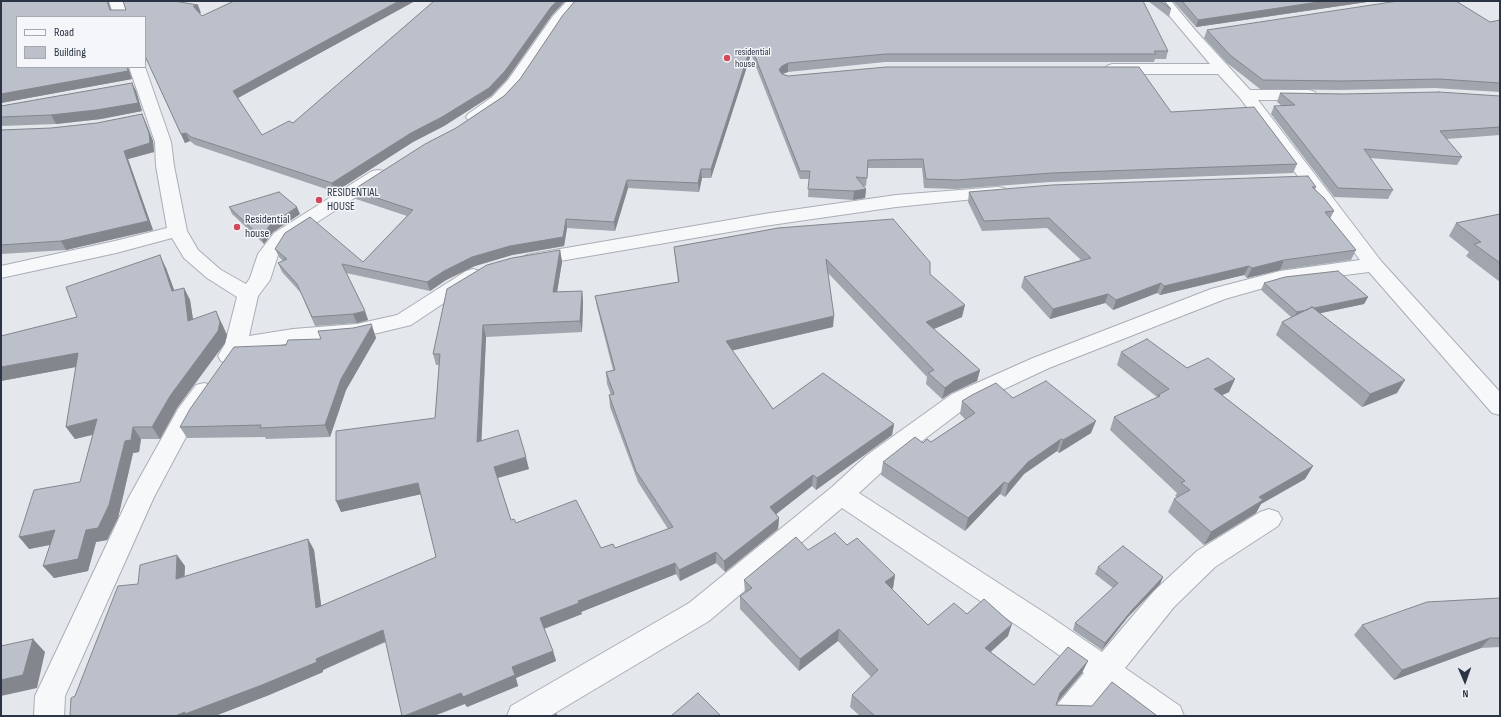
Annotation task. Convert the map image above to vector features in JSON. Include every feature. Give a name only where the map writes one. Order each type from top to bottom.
[{"type":"street","points":[[116,1],[121,16]]},
{"type":"street","points":[[456,128],[479,114],[514,83],[558,19],[574,1]]},
{"type":"street","points":[[1164,1],[1199,33],[1222,69],[1246,95],[1374,265],[1500,407]]},
{"type":"street","points":[[1100,69],[1222,69]]},
{"type":"street","points":[[136,79],[145,117],[163,142],[165,166],[177,231],[191,254],[214,274],[248,295]]},
{"type":"street","points":[[1246,95],[1324,96]]},
{"type":"street","points":[[49,716],[50,696],[142,497],[186,415],[236,345],[248,295],[260,280],[268,254],[281,237],[394,164]]},
{"type":"street","points":[[1285,179],[1308,179]]},
{"type":"street","points":[[512,262],[764,220],[896,201],[1019,191]]},
{"type":"street","points":[[1,272],[116,247],[177,231]]},
{"type":"street","points":[[522,716],[699,612],[841,494],[876,462],[960,400],[1041,363],[1218,294],[1280,277],[1374,265]]},
{"type":"street","points":[[236,345],[293,336],[357,331],[404,320],[454,286],[488,269]]},
{"type":"street","points":[[841,494],[1038,624],[1169,716]]},
{"type":"street","points":[[1067,716],[1164,599],[1206,559],[1269,519]]},
{"type":"building","points":[[1,1],[107,1],[110,10],[126,10],[123,1],[174,1],[198,5],[193,6],[202,16],[234,1],[399,1],[233,91],[262,135],[289,121],[293,123],[434,1],[557,1],[551,7],[505,71],[489,88],[442,117],[411,133],[332,183],[191,137],[186,133],[181,134],[146,58],[146,16],[16,16],[16,68],[127,68],[128,71],[1,94]]},
{"type":"building","points":[[575,1],[1143,1],[1168,51],[1154,51],[1156,54],[886,54],[788,63],[782,66],[779,70],[782,74],[788,76],[886,67],[1139,67],[1171,112],[1254,107],[1297,164],[1052,173],[957,180],[926,179],[923,159],[868,160],[867,178],[856,177],[866,189],[854,191],[808,189],[810,171],[800,171],[751,46],[711,169],[701,169],[698,183],[627,180],[614,222],[566,219],[563,237],[510,246],[472,257],[444,271],[427,282],[342,264],[365,311],[353,314],[312,317],[297,284],[278,263],[287,259],[275,249],[285,233],[310,217],[363,262],[413,210],[353,190],[425,144],[456,128],[504,96],[520,79],[563,15]]},
{"type":"building","points":[[1160,1],[1164,1],[1171,9]]},
{"type":"building","points":[[1182,1],[1325,1],[1198,20]]},
{"type":"building","points":[[1398,1],[1456,1],[1490,22],[1500,20],[1500,83],[1439,79],[1343,81],[1263,80],[1230,55],[1207,30]]},
{"type":"building","points":[[132,83],[138,103],[51,115],[1,117],[1,106]]},
{"type":"building","points":[[1439,92],[1500,96],[1500,127],[1440,131],[1462,157],[1364,149],[1393,190],[1338,188],[1274,106],[1295,105],[1280,93],[1343,94]]},
{"type":"building","points":[[142,114],[149,133],[150,143],[124,151],[148,221],[61,241],[1,245],[1,130],[51,128],[97,123]]},
{"type":"building","points":[[1308,176],[1316,187],[1312,187],[1324,198],[1334,211],[1325,212],[1356,250],[1284,260],[1252,268],[1249,266],[1164,286],[1161,283],[1116,300],[1108,294],[1053,309],[1024,277],[1091,258],[1049,218],[984,221],[969,192],[1052,185]]},
{"type":"building","points":[[279,192],[297,207],[270,225],[261,237],[229,207]]},
{"type":"building","points":[[1500,214],[1500,263],[1474,244],[1481,242],[1456,223]]},
{"type":"building","points":[[893,219],[930,262],[930,274],[965,305],[926,322],[980,370],[954,381],[945,388],[928,373],[934,370],[826,259],[834,316],[726,341],[773,409],[823,373],[894,424],[817,478],[813,475],[770,507],[779,518],[724,561],[716,552],[679,570],[675,563],[578,601],[579,603],[540,618],[553,651],[512,667],[515,675],[463,697],[461,693],[404,716],[402,716],[383,630],[316,659],[317,662],[262,685],[185,714],[185,712],[175,716],[70,716],[71,698],[75,696],[118,586],[138,584],[140,565],[177,555],[176,579],[308,539],[316,608],[436,557],[418,483],[336,501],[336,431],[435,418],[440,354],[433,354],[447,289],[487,265],[512,258],[560,250],[553,292],[582,291],[580,321],[483,325],[477,442],[518,430],[526,457],[494,467],[511,520],[514,519],[516,523],[576,500],[601,548],[613,544],[615,548],[673,527],[636,471],[609,395],[614,394],[606,372],[615,370],[595,296],[679,282],[674,247],[778,228]]},
{"type":"building","points":[[160,255],[172,291],[184,288],[188,321],[216,311],[220,322],[218,331],[170,396],[152,427],[133,427],[131,440],[125,441],[109,505],[98,528],[86,530],[78,559],[43,566],[55,530],[19,537],[34,490],[80,482],[97,419],[66,427],[78,353],[1,367],[1,336],[77,317],[66,287]]},
{"type":"building","points":[[1338,271],[1368,297],[1314,308],[1312,307],[1307,310],[1297,312],[1264,283],[1285,277]]},
{"type":"building","points":[[1312,307],[1405,380],[1370,394],[1282,322]]},
{"type":"building","points":[[371,324],[372,326],[341,379],[325,425],[260,428],[261,425],[180,427],[190,409],[234,347],[286,345],[288,340],[321,339],[318,331],[353,328]]},
{"type":"building","points":[[1147,339],[1187,368],[1208,358],[1235,379],[1214,389],[1313,466],[1259,497],[1263,500],[1211,532],[1174,499],[1190,490],[1181,483],[1185,481],[1114,417],[1160,396],[1158,395],[1169,389],[1121,352]]},
{"type":"building","points":[[1046,381],[1096,421],[1063,440],[1061,439],[1028,462],[1008,484],[1004,482],[968,518],[883,462],[915,437],[923,443],[927,439],[931,442],[975,413],[962,401],[996,383],[1013,398]]},
{"type":"building","points":[[835,533],[847,545],[857,538],[895,575],[885,582],[928,625],[954,603],[967,614],[984,599],[1012,624],[985,648],[1034,685],[1068,647],[1088,661],[1060,693],[1056,705],[1092,706],[1112,682],[1156,716],[875,716],[852,695],[878,670],[839,629],[800,659],[740,596],[752,588],[744,580],[796,537],[808,550]]},
{"type":"building","points":[[1123,546],[1163,577],[1132,610],[1105,643],[1075,623],[1118,583],[1098,567]]},
{"type":"building","points":[[1500,598],[1500,638],[1490,638],[1402,670],[1362,625],[1427,602]]},
{"type":"building","points":[[33,639],[23,675],[1,680],[1,646]]},
{"type":"building","points":[[698,693],[721,716],[671,716]]},
{"type":"place","name":"residential house","points":[[727,58]]},
{"type":"place","name":"RESIDENTIAL HOUSE","points":[[319,200]]},
{"type":"place","name":"Residential house","points":[[237,227]]}]
